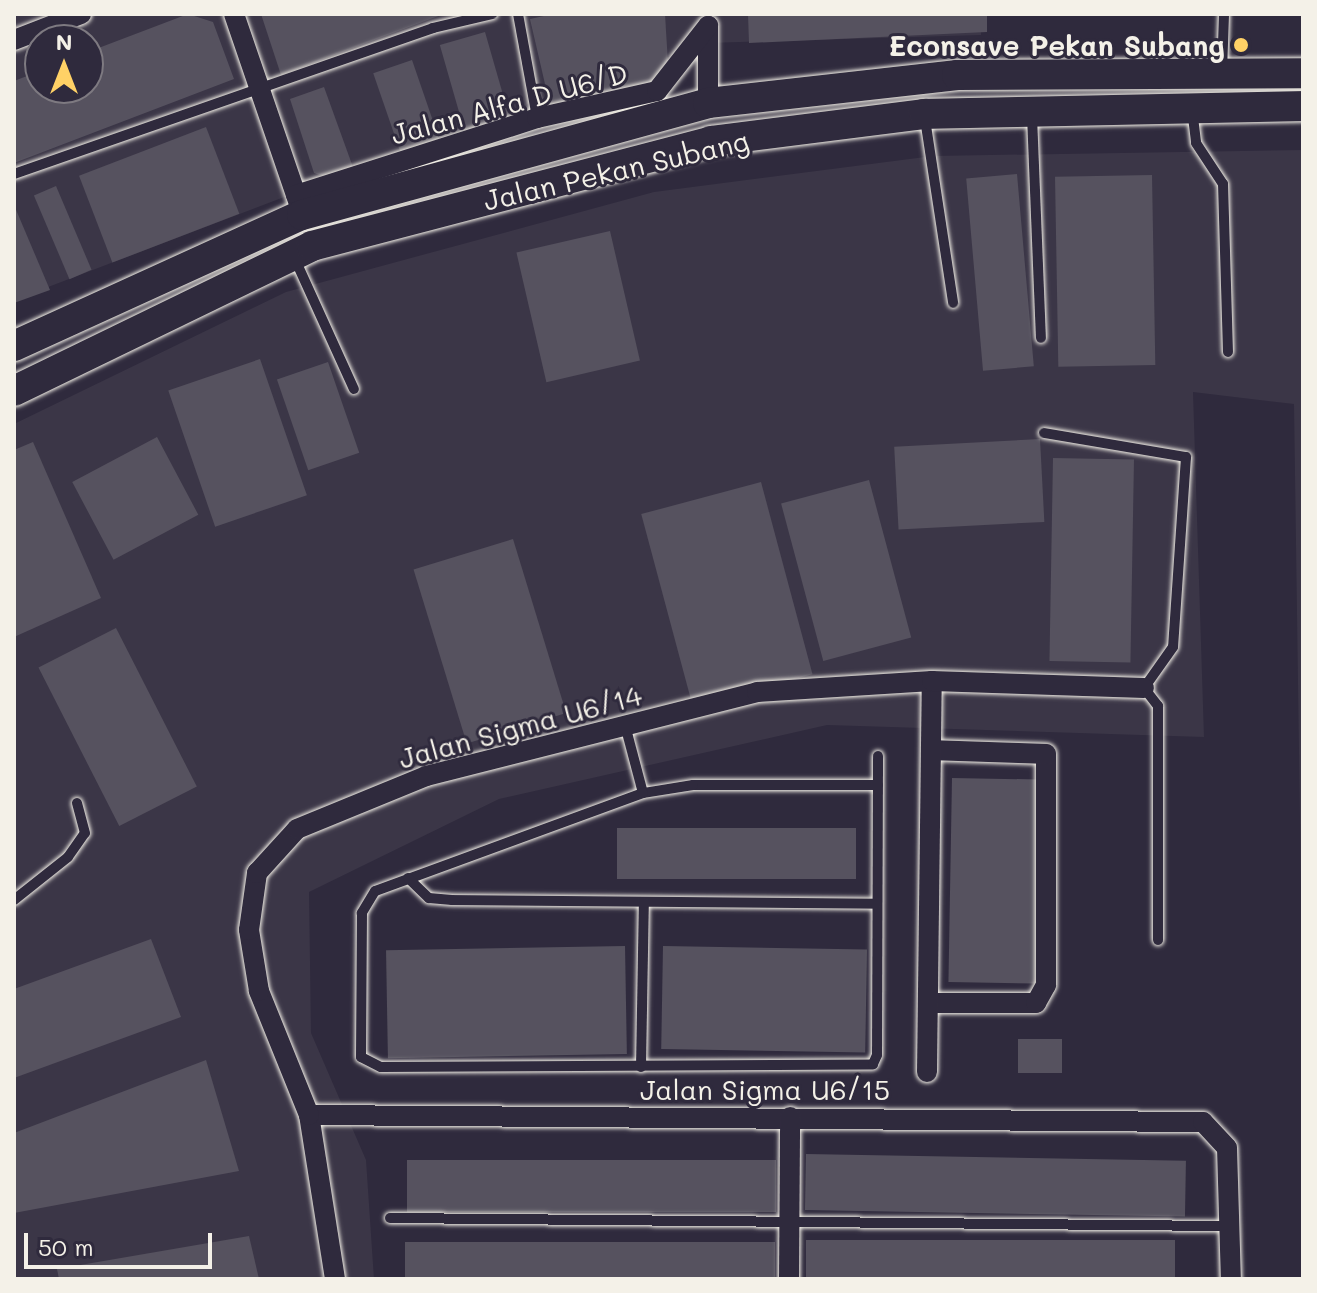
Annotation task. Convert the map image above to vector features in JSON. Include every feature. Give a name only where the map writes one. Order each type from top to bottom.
[{"type":"main road","name":"Jalan Pekan Subang","points":[[14,346],[299,205],[708,103],[957,75],[1303,73]]},
{"type":"main road","name":"Jalan Pekan Subang","points":[[14,391],[293,255],[711,141],[924,114],[1303,106]]},
{"type":"street","points":[[234,14],[299,205]]},
{"type":"street","points":[[14,40],[75,15]]},
{"type":"street","points":[[708,20],[708,103]]},
{"type":"street","name":"Jalan Alfa D U6/D","points":[[299,205],[537,118],[657,91],[708,20]]},
{"type":"street","points":[[927,1072],[932,681]]},
{"type":"street","name":"Jalan Sigma U6/14","points":[[335,1279],[309,1115],[259,991],[249,930],[257,873],[297,829],[426,776],[757,692],[932,681],[1144,688]]},
{"type":"street","points":[[928,1003],[1036,1003],[1046,994],[1047,953],[1046,754],[931,750]]},
{"type":"street","name":"Jalan Sigma U6/15","points":[[309,1115],[1182,1119],[1219,1131],[1227,1148],[1229,1226]]},
{"type":"street","points":[[789,1279],[790,1117]]},
{"type":"street","points":[[1229,1226],[1231,1279]]},
{"type":"lane","points":[[14,174],[259,87],[492,14]]},
{"type":"lane","points":[[518,14],[537,118]]},
{"type":"lane","points":[[1222,74],[1224,14]]},
{"type":"lane","points":[[1192,107],[1196,143],[1223,184],[1228,352]]},
{"type":"lane","points":[[1032,110],[1041,338]]},
{"type":"lane","points":[[924,114],[953,303]]},
{"type":"lane","points":[[293,255],[354,389]]},
{"type":"lane","points":[[1044,433],[1186,457],[1173,647],[1144,688],[1158,706],[1158,940]]},
{"type":"lane","points":[[625,725],[643,793]]},
{"type":"lane","points":[[878,756],[878,785],[877,904],[873,1064],[641,1067],[369,1065],[361,1057],[362,913],[366,898],[408,878],[643,793],[693,785],[878,785]]},
{"type":"lane","points":[[14,900],[68,857],[85,833],[77,803]]},
{"type":"lane","points":[[408,878],[429,898],[877,904]]},
{"type":"lane","points":[[641,1067],[644,902]]},
{"type":"lane","points":[[390,1218],[789,1217],[1229,1226]]},
{"type":"shaded area","points":[[14,14],[981,14],[981,35],[708,43],[568,89],[14,300]]},
{"type":"shaded area","points":[[1303,150],[1303,1030],[1294,404],[1193,392],[1204,737],[827,725],[499,799],[309,892],[311,1033],[366,1160],[374,1279],[14,1279],[14,424],[286,292],[654,192],[933,156]]},
{"type":"building","points":[[188,14],[213,22],[234,79],[14,163],[14,81],[24,77],[24,104],[104,104],[104,46]]},
{"type":"building","points":[[261,14],[441,14],[441,15],[281,75]]},
{"type":"building","points":[[553,14],[665,14],[668,64],[648,85],[551,110],[530,19]]},
{"type":"building","points":[[748,14],[987,14],[987,32],[749,43]]},
{"type":"building","points":[[485,32],[510,118],[464,131],[440,45]]},
{"type":"building","points":[[412,60],[439,138],[400,152],[373,73]]},
{"type":"building","points":[[324,87],[354,170],[331,179],[314,173],[290,99]]},
{"type":"building","points":[[206,127],[239,214],[112,263],[79,176]]},
{"type":"building","points":[[1017,174],[1034,366],[983,371],[966,178]]},
{"type":"building","points":[[1152,175],[1155,365],[1058,367],[1055,177]]},
{"type":"building","points":[[56,186],[92,270],[69,279],[34,195]]},
{"type":"building","points":[[14,205],[50,290],[14,303]]},
{"type":"building","points":[[610,231],[640,361],[546,382],[516,253]]},
{"type":"building","points":[[260,359],[307,495],[215,527],[168,391]]},
{"type":"building","points":[[328,362],[359,453],[308,470],[277,380]]},
{"type":"building","points":[[157,437],[198,515],[114,560],[72,482]]},
{"type":"building","points":[[1040,439],[1044,522],[899,530],[894,447]]},
{"type":"building","points":[[33,442],[101,598],[14,637],[14,450]]},
{"type":"building","points":[[1053,458],[1134,459],[1130,662],[1049,661]]},
{"type":"building","points":[[869,480],[911,637],[823,661],[781,504]]},
{"type":"building","points":[[761,482],[813,674],[693,706],[641,514]]},
{"type":"building","points":[[513,539],[566,713],[467,743],[414,569]]},
{"type":"building","points":[[116,628],[197,787],[119,826],[38,667]]},
{"type":"building","points":[[952,778],[1039,780],[1035,983],[948,982]]},
{"type":"building","points":[[617,828],[856,828],[856,879],[617,879]]},
{"type":"building","points":[[151,939],[181,1017],[14,1078],[14,989]]},
{"type":"building","points":[[625,946],[627,1054],[388,1058],[386,950]]},
{"type":"building","points":[[663,946],[867,950],[865,1053],[661,1049]]},
{"type":"building","points":[[1018,1039],[1062,1039],[1062,1073],[1018,1073]]},
{"type":"building","points":[[206,1060],[239,1171],[14,1213],[14,1133]]},
{"type":"building","points":[[806,1154],[1186,1161],[1185,1217],[805,1210]]},
{"type":"building","points":[[407,1160],[776,1160],[776,1212],[407,1212]]},
{"type":"building","points":[[249,1236],[259,1279],[59,1279],[57,1269]]},
{"type":"building","points":[[806,1240],[1175,1240],[1175,1279],[806,1279]]},
{"type":"building","points":[[405,1242],[775,1242],[775,1279],[405,1279]]},
{"type":"place","name":"Econsave Pekan Subang","points":[[1241,45]]}]
